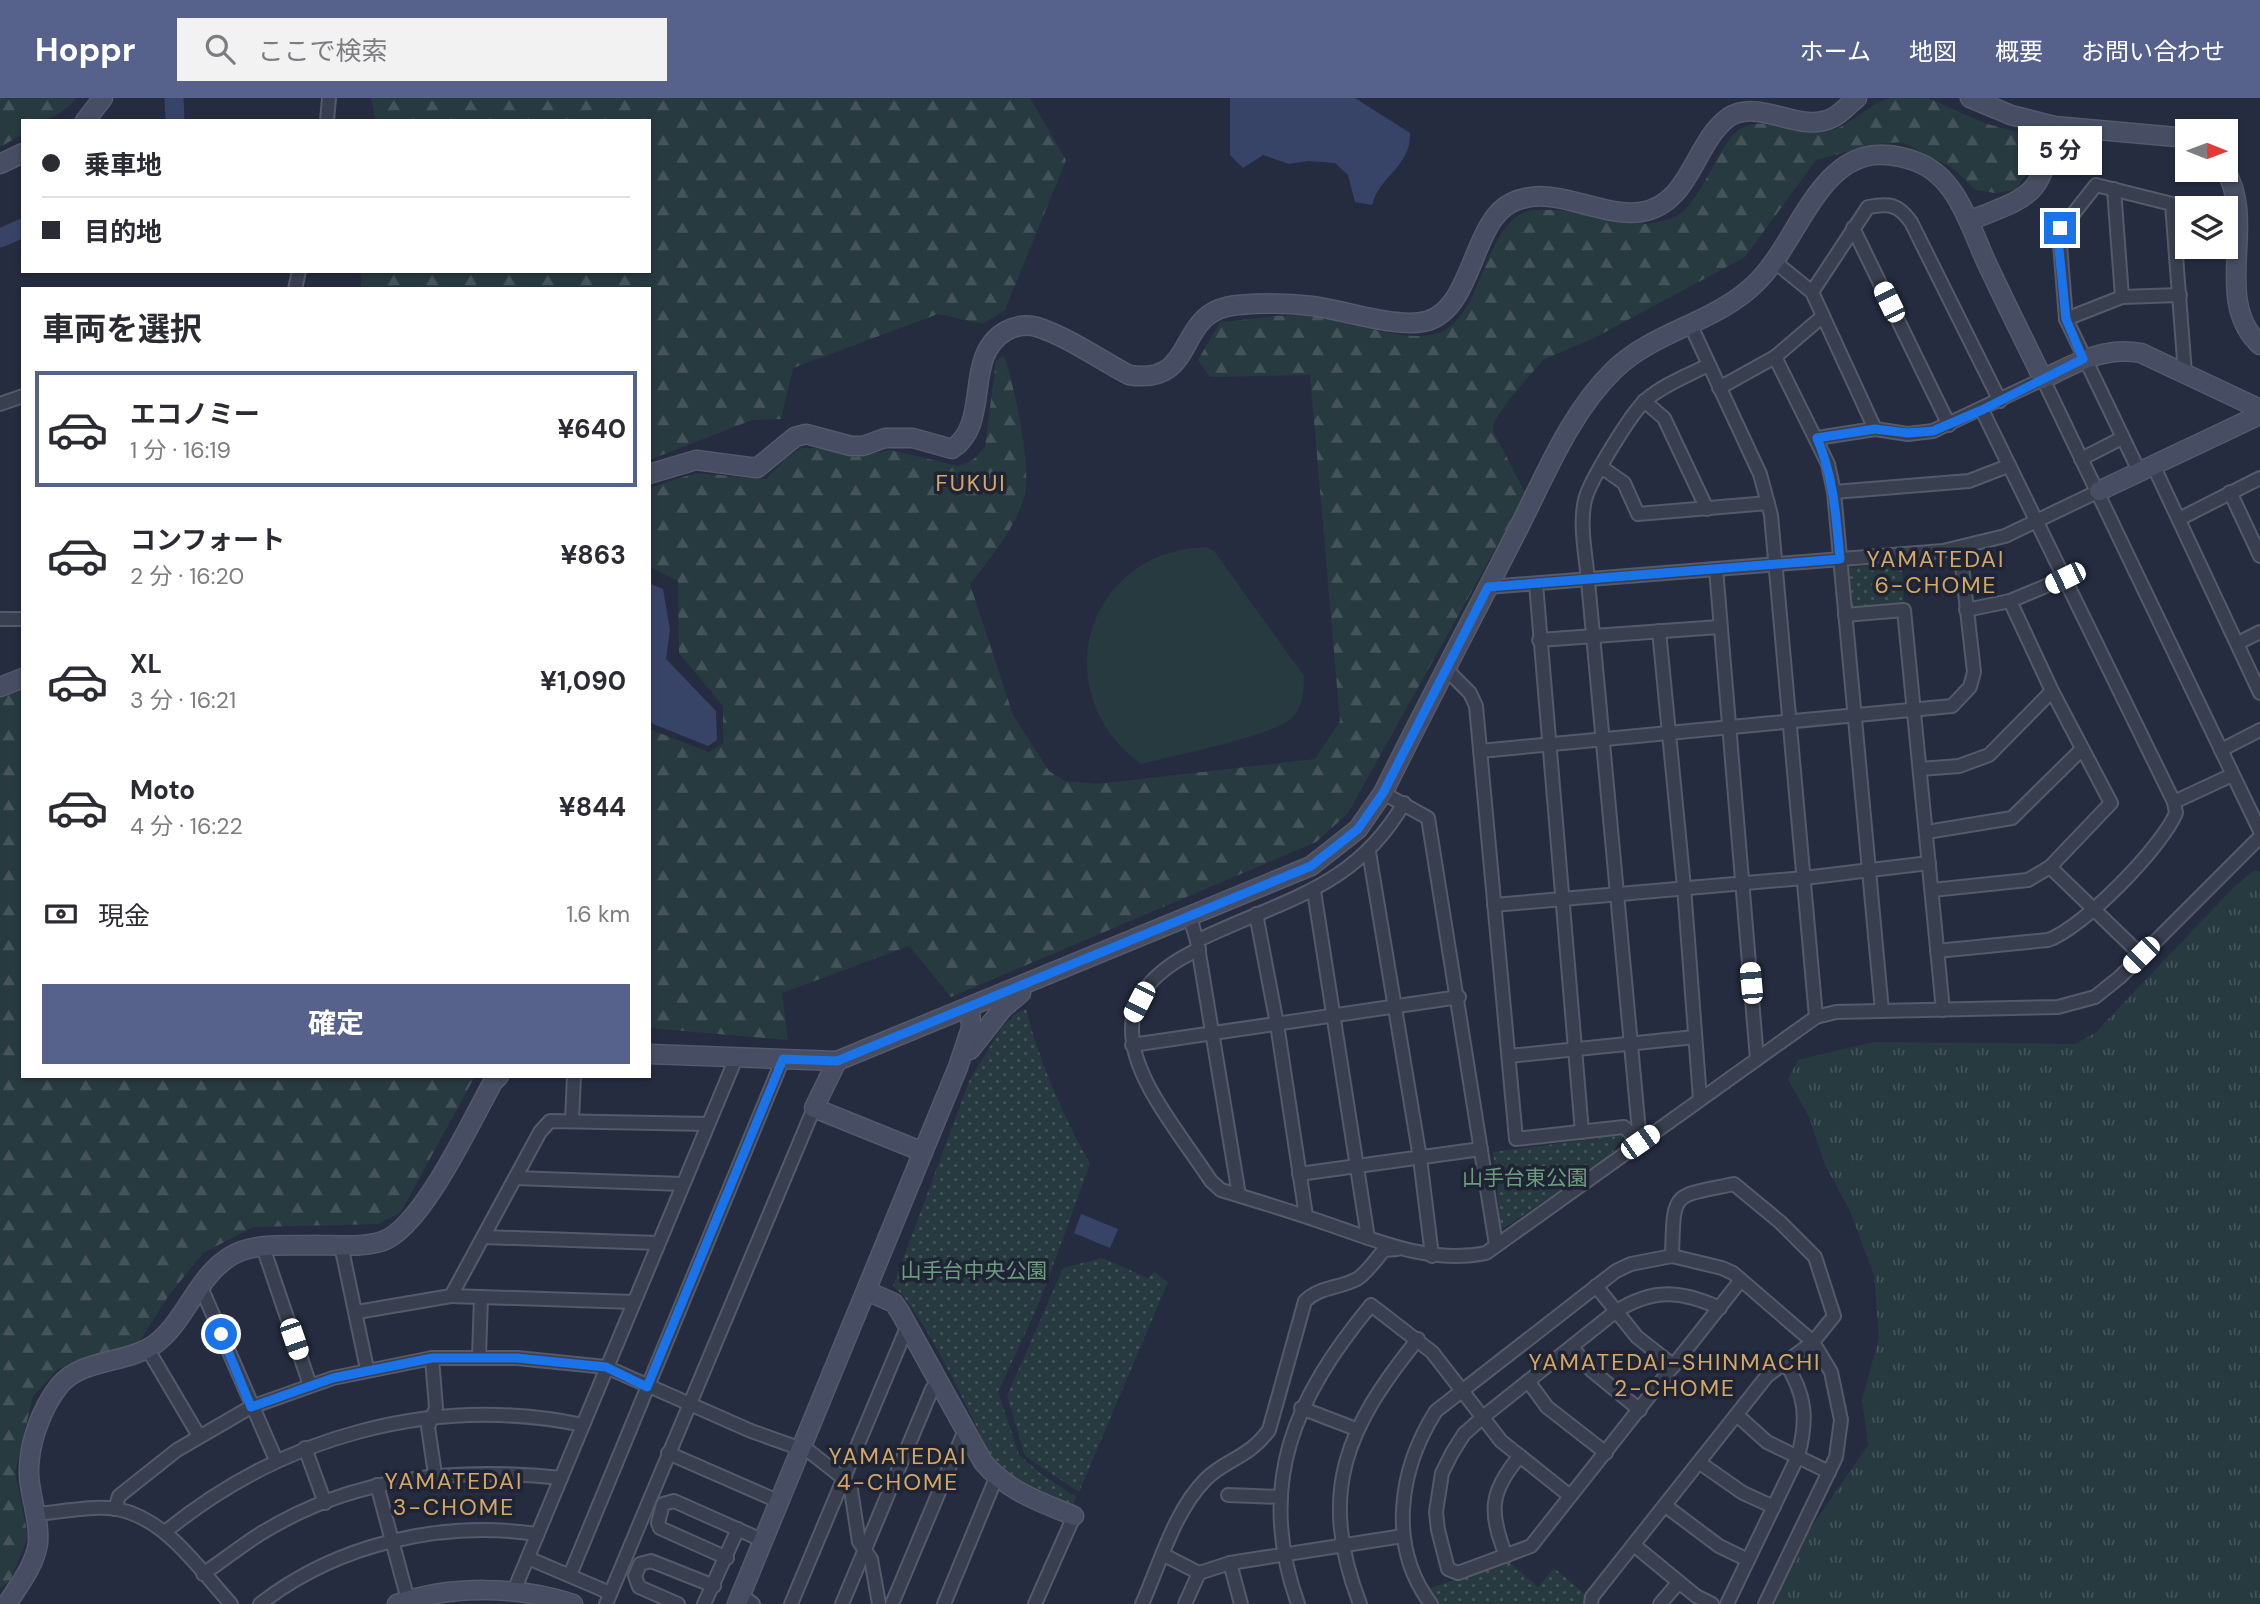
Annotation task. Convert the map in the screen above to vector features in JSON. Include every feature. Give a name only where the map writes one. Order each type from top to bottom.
[{"type":"street","points":[[87,119],[103,98]]},
{"type":"street","points":[[327,119],[329,98]]},
{"type":"street","points":[[651,473],[696,460],[757,468],[795,437],[806,434],[851,446],[863,446],[885,439],[913,438],[952,449],[962,442],[970,427],[985,351],[998,335],[1014,326],[1035,326],[1129,375],[1143,377],[1158,376],[1172,368],[1200,320],[1212,310],[1226,306],[1310,306],[1408,322],[1432,320],[1452,301],[1502,208],[1514,201],[1532,196],[1626,212],[1644,212],[1658,205],[1682,186],[1716,130],[1729,117],[1743,111],[1760,110],[1822,121],[1833,118],[1857,98]]},
{"type":"street","points":[[1970,98],[2011,115],[2054,126],[2175,137]]},
{"type":"street","points":[[1969,221],[2032,193],[2041,182],[2054,126]]},
{"type":"street","points":[[0,164],[21,154]]},
{"type":"street","points":[[651,1054],[837,1061],[1035,982],[1189,914],[1311,866],[1358,829],[1383,793],[1581,406],[1633,354],[1733,302],[1775,262],[1818,190],[1838,170],[1861,157],[1895,155],[1920,163],[1939,176],[1969,221],[2260,831]]},
{"type":"street","points":[[2230,182],[2236,199],[2236,297],[2241,318],[2260,345]]},
{"type":"street","points":[[2185,373],[2172,205],[2094,186],[2060,228],[2058,239],[2066,319],[2122,438],[2179,519],[2260,693]]},
{"type":"street","points":[[2114,189],[2122,297]]},
{"type":"street","points":[[1812,292],[1868,207],[1886,203],[1901,208],[1911,222],[2000,401]]},
{"type":"street","points":[[1853,228],[1949,425]]},
{"type":"street","points":[[1775,262],[1812,292],[1875,429]]},
{"type":"street","points":[[2066,319],[2122,297],[2180,295]]},
{"type":"street","points":[[1719,388],[1775,358],[1823,316]]},
{"type":"street","points":[[1691,326],[1760,474],[1768,503],[1777,564],[1816,1017]]},
{"type":"street","points":[[1488,587],[1588,581],[1960,548],[2005,536],[2035,523],[2253,418],[2260,410],[2141,353],[2123,350],[2083,359],[1982,410],[1933,431],[1908,433],[1875,429],[1817,438]]},
{"type":"street","points":[[1775,358],[1817,438],[1828,464],[1834,492],[1882,1012]]},
{"type":"street","points":[[1640,1142],[1588,581],[1583,522],[1585,499],[1601,467],[1644,401],[1667,384],[1708,365]]},
{"type":"street","points":[[0,404],[21,397]]},
{"type":"street","points":[[1644,401],[1664,418],[1707,509]]},
{"type":"street","points":[[1937,951],[2048,940],[2064,935],[2095,909],[2171,826],[2176,813],[2174,802],[2065,578],[2035,523],[1982,410]]},
{"type":"street","points":[[2081,459],[2122,438]]},
{"type":"street","points":[[1834,492],[1969,481],[2008,466]]},
{"type":"street","points":[[1601,467],[1624,483],[1638,514],[1768,503]]},
{"type":"street","points":[[2179,519],[2260,478]]},
{"type":"street","points":[[2231,492],[2260,556]]},
{"type":"street","points":[[1480,751],[1952,706],[1970,687],[1974,672],[1960,548]]},
{"type":"street","points":[[1716,569],[1757,1059]]},
{"type":"street","points":[[1966,610],[2010,601],[2065,578]]},
{"type":"street","points":[[1536,584],[1582,1132]]},
{"type":"street","points":[[1931,890],[2028,880],[2050,867],[2111,803],[2052,691],[2010,601]]},
{"type":"street","points":[[1845,615],[1904,610],[1942,1010]]},
{"type":"street","points":[[0,618],[21,620]]},
{"type":"street","points":[[1539,640],[1719,627]]},
{"type":"street","points":[[1659,631],[1684,887],[1700,1099]]},
{"type":"street","points":[[2238,643],[2260,632]]},
{"type":"street","points":[[1445,668],[1470,693],[1475,706],[1516,1139],[1624,1127],[1640,1142]]},
{"type":"street","points":[[0,687],[21,679]]},
{"type":"street","points":[[1920,769],[1959,766],[1989,755],[2052,691]]},
{"type":"street","points":[[2221,750],[2260,730]]},
{"type":"street","points":[[1927,832],[2012,818],[2082,749]]},
{"type":"street","points":[[2174,802],[2232,775]]},
{"type":"street","points":[[1383,793],[1428,818],[1459,997],[1496,1245]]},
{"type":"street","points":[[1404,803],[1369,852],[1314,891],[1256,914],[1198,945],[1147,986],[1131,1018],[1132,1045],[1139,1072],[1211,1181],[1221,1190],[1402,1248],[1432,1256],[1463,1258],[1486,1253],[1816,1017],[1836,1012],[2058,1007],[2095,997],[2260,837]]},
{"type":"street","points":[[1369,852],[1420,1158],[1432,1256]]},
{"type":"street","points":[[1494,905],[1804,878],[1929,863]]},
{"type":"street","points":[[2050,867],[2141,955]]},
{"type":"street","points":[[1314,891],[1335,1014],[1367,1238]]},
{"type":"street","points":[[1189,914],[1198,945],[1214,1034],[1239,1195]]},
{"type":"street","points":[[1256,914],[1277,1024],[1306,1216]]},
{"type":"street","points":[[958,1067],[1003,1008],[1035,982]]},
{"type":"street","points":[[1132,1045],[1459,997]]},
{"type":"street","points":[[744,1601],[800,1447],[958,1067],[971,1028],[970,1008]]},
{"type":"street","points":[[1509,1056],[1695,1037]]},
{"type":"street","points":[[513,1592],[736,1058]]},
{"type":"street","points":[[570,1576],[783,1059]]},
{"type":"street","points":[[528,1558],[570,1576],[608,1598],[814,1108],[837,1061]]},
{"type":"street","points":[[7,1604],[33,1561],[38,1542],[29,1475],[33,1446],[41,1415],[60,1384],[82,1370],[129,1356],[155,1343],[201,1285],[232,1255],[263,1247],[383,1241],[408,1225],[424,1203],[497,1078]]},
{"type":"street","points":[[572,1120],[573,1078]]},
{"type":"street","points":[[814,1108],[923,1152]]},
{"type":"street","points":[[451,1296],[540,1132],[550,1121],[708,1124]]},
{"type":"street","points":[[1299,1174],[1481,1149]]},
{"type":"street","points":[[515,1178],[682,1184]]},
{"type":"street","points":[[1591,1604],[1592,1597],[1667,1507],[1767,1376],[1813,1342],[1834,1316],[1815,1258],[1780,1222],[1734,1184],[1685,1194],[1674,1207],[1672,1256]]},
{"type":"street","points":[[484,1237],[658,1243]]},
{"type":"street","points":[[341,1245],[367,1369]]},
{"type":"street","points":[[263,1247],[310,1385]]},
{"type":"street","points":[[1142,1604],[1190,1497],[1208,1477],[1243,1457],[1260,1443],[1269,1430],[1305,1301],[1326,1286],[1342,1285],[1360,1278],[1384,1250],[1402,1248]]},
{"type":"street","points":[[1431,1604],[1409,1561],[1402,1509],[1406,1482],[1419,1437],[1436,1411],[1596,1286],[1630,1264],[1672,1256],[1722,1268],[1741,1280],[1813,1342],[1831,1371],[1840,1404],[1840,1441],[1829,1472],[1765,1604]]},
{"type":"street","points":[[1720,1308],[1699,1298],[1668,1292],[1636,1298],[1464,1434],[1442,1473],[1436,1512],[1448,1569],[1458,1573],[1531,1545],[1606,1453],[1720,1308],[1741,1280]]},
{"type":"street","points":[[201,1285],[251,1407],[276,1460]]},
{"type":"street","points":[[1596,1286],[1637,1338],[1674,1366]]},
{"type":"street","points":[[867,1291],[894,1303],[983,1462],[996,1478],[1014,1490],[1074,1517],[1035,1604]]},
{"type":"street","points":[[357,1312],[451,1296],[634,1302]]},
{"type":"street","points":[[479,1357],[481,1297]]},
{"type":"street","points":[[1298,1604],[1284,1553],[1281,1497],[1292,1435],[1301,1408],[1317,1376],[1371,1305],[1432,1352],[1502,1441],[1570,1496]]},
{"type":"street","points":[[791,1604],[908,1325]]},
{"type":"street","points":[[1360,1604],[1341,1545],[1342,1477],[1356,1429],[1386,1379],[1418,1339]]},
{"type":"street","points":[[1572,1347],[1591,1370],[1640,1410]]},
{"type":"street","points":[[147,1348],[199,1436]]},
{"type":"street","points":[[115,1509],[119,1496],[199,1436],[251,1407],[310,1385],[367,1369],[432,1358],[479,1357],[606,1367],[751,1431],[800,1447],[843,1478],[851,1490],[859,1542],[871,1559],[878,1604]]},
{"type":"street","points":[[432,1358],[436,1408],[428,1427],[435,1474]]},
{"type":"street","points":[[1727,1604],[1798,1456],[1806,1422],[1805,1404],[1785,1362]]},
{"type":"street","points":[[1528,1381],[1547,1408],[1606,1453]]},
{"type":"street","points":[[842,1604],[932,1389],[939,1382]]},
{"type":"street","points":[[1301,1408],[1356,1429]]},
{"type":"street","points":[[165,1532],[210,1497],[276,1460],[360,1430],[432,1416],[517,1415],[583,1425]]},
{"type":"street","points":[[1738,1416],[1767,1442],[1829,1472]]},
{"type":"street","points":[[892,1604],[965,1430]]},
{"type":"street","points":[[305,1448],[325,1503]]},
{"type":"street","points":[[668,1454],[780,1502]]},
{"type":"street","points":[[1506,1556],[1494,1518],[1494,1502],[1499,1486],[1520,1456]]},
{"type":"street","points":[[1700,1463],[1743,1493],[1774,1507]]},
{"type":"street","points":[[203,1574],[261,1533],[325,1503],[377,1485],[435,1474],[499,1472],[561,1478]]},
{"type":"street","points":[[944,1604],[996,1478]]},
{"type":"street","points":[[377,1485],[392,1542],[402,1602],[453,1599],[475,1591],[513,1592],[573,1604]]},
{"type":"street","points":[[1228,1495],[1281,1497]]},
{"type":"street","points":[[727,1558],[660,1528],[658,1522],[663,1504],[674,1501],[764,1541]]},
{"type":"street","points":[[1667,1507],[1719,1546],[1748,1560]]},
{"type":"street","points":[[36,1514],[115,1509],[146,1518],[165,1532],[231,1604]]},
{"type":"street","points":[[704,1604],[727,1558],[737,1529]]},
{"type":"street","points":[[260,1604],[326,1563],[392,1542],[457,1531],[537,1534]]},
{"type":"street","points":[[1164,1555],[1199,1573],[1230,1563],[1284,1553],[1404,1536]]},
{"type":"street","points":[[1635,1546],[1679,1582],[1712,1604]]},
{"type":"street","points":[[678,1604],[639,1587],[635,1576],[640,1564],[651,1561],[714,1586]]},
{"type":"street","points":[[1230,1563],[1241,1604]]},
{"type":"street","points":[[1185,1604],[1199,1573]]},
{"type":"street","points":[[1660,1604],[1679,1582]]},
{"type":"green space","points":[[0,98],[76,98],[65,110],[52,117],[21,119],[21,135],[0,147]]},
{"type":"green space","points":[[371,98],[1030,98],[1066,160],[1005,310],[983,324],[938,314],[793,368],[781,419],[752,420],[651,459],[651,287],[361,287],[361,273],[651,273],[651,119],[376,119]]},
{"type":"green space","points":[[1889,98],[1928,98],[1984,123],[2028,135],[2037,161],[2015,190],[1995,193],[1976,190],[1951,167],[1902,142],[1876,144],[1816,160],[1745,257],[1596,337],[1543,360],[1494,422],[1493,431],[1526,494],[1348,813],[1316,842],[951,997],[909,946],[782,993],[788,1040],[651,1028],[651,730],[709,752],[723,743],[723,706],[679,653],[678,581],[651,567],[651,487],[696,473],[766,479],[787,457],[802,448],[824,448],[855,457],[891,450],[958,466],[974,459],[985,447],[996,361],[1004,356],[1021,427],[1026,486],[1020,510],[1008,533],[970,584],[1013,715],[1049,771],[1065,781],[1097,784],[1315,759],[1340,721],[1310,375],[1210,377],[1198,360],[1220,322],[1299,315],[1325,318],[1395,334],[1412,336],[1441,332],[1456,322],[1467,306],[1495,245],[1505,228],[1518,215],[1535,210],[1549,210],[1646,224],[1670,219],[1687,208],[1727,143],[1744,127],[1762,123],[1809,131],[1828,131],[1847,124]]},
{"type":"green space","points":[[1206,547],[1214,551],[1304,676],[1301,703],[1293,717],[1266,731],[1222,745],[1141,764],[1111,735],[1093,701],[1087,666],[1092,631],[1107,599],[1131,573],[1164,555]]},
{"type":"green space","points":[[1902,563],[1904,606],[1847,611],[1844,568]]},
{"type":"green space","points":[[21,691],[21,1078],[474,1078],[401,1212],[378,1224],[253,1227],[203,1253],[169,1295],[139,1342],[58,1369],[33,1396],[15,1472],[28,1537],[10,1581],[0,1588],[0,697]]},
{"type":"green space","points":[[2255,870],[2260,872],[2260,1604],[1769,1604],[1784,1567],[1868,1445],[1862,1399],[1879,1338],[1874,1275],[1850,1211],[1825,1165],[1809,1117],[1788,1079],[1798,1060],[1873,1042],[2075,1044],[2095,1033],[2235,886]]},
{"type":"green space","name":"山手台中央公園","points":[[1026,1009],[1053,1089],[1090,1164],[1040,1301],[998,1392],[1019,1455],[1041,1474],[1076,1497],[1073,1505],[1018,1479],[991,1456],[932,1340],[905,1299],[893,1286],[970,1079],[1002,1027],[1015,1014]]},
{"type":"green space","name":"山手台東公園","points":[[1625,1135],[1610,1156],[1501,1230],[1493,1152]]},
{"type":"green space","points":[[1102,1258],[1148,1278],[1154,1272],[1168,1282],[1079,1492],[1025,1456],[1007,1396],[1063,1268]]},
{"type":"green space","points":[[1508,1561],[1538,1587],[1554,1568],[1587,1596],[1586,1604],[1438,1604],[1428,1589]]},
{"type":"water","points":[[1230,98],[1355,98],[1410,133],[1409,145],[1401,163],[1381,186],[1372,205],[1355,202],[1348,175],[1335,163],[1308,161],[1289,164],[1263,155],[1243,168],[1230,155]]},
{"type":"water","points":[[651,584],[663,589],[670,630],[666,659],[716,711],[717,740],[708,746],[653,724]]},
{"type":"water","points":[[1081,1214],[1118,1229],[1110,1248],[1074,1233]]},
{"type":"waterway","points":[[174,98],[175,119]]},
{"type":"waterway","points":[[0,238],[21,229]]},
{"type":"district","name":"FUKUI","points":[[971,483]]},
{"type":"district","name":"YAMATEDAI 6-CHOME","points":[[1936,572]]},
{"type":"district","name":"YAMATEDAI-SHINMACHI 2-CHOME","points":[[1675,1375]]},
{"type":"district","name":"YAMATEDAI 4-CHOME","points":[[898,1469]]},
{"type":"district","name":"YAMATEDAI 3-CHOME","points":[[454,1494]]},
{"type":"route","points":[[221,1334],[251,1407],[333,1378],[432,1358],[517,1358],[606,1367],[647,1387],[783,1059],[837,1061],[1035,982],[1189,914],[1311,866],[1358,829],[1383,793],[1488,587],[1840,559],[1834,492],[1828,464],[1817,438],[1875,429],[1908,433],[1933,431],[1964,419],[2083,359],[2066,319],[2058,239],[2060,228]]}]
